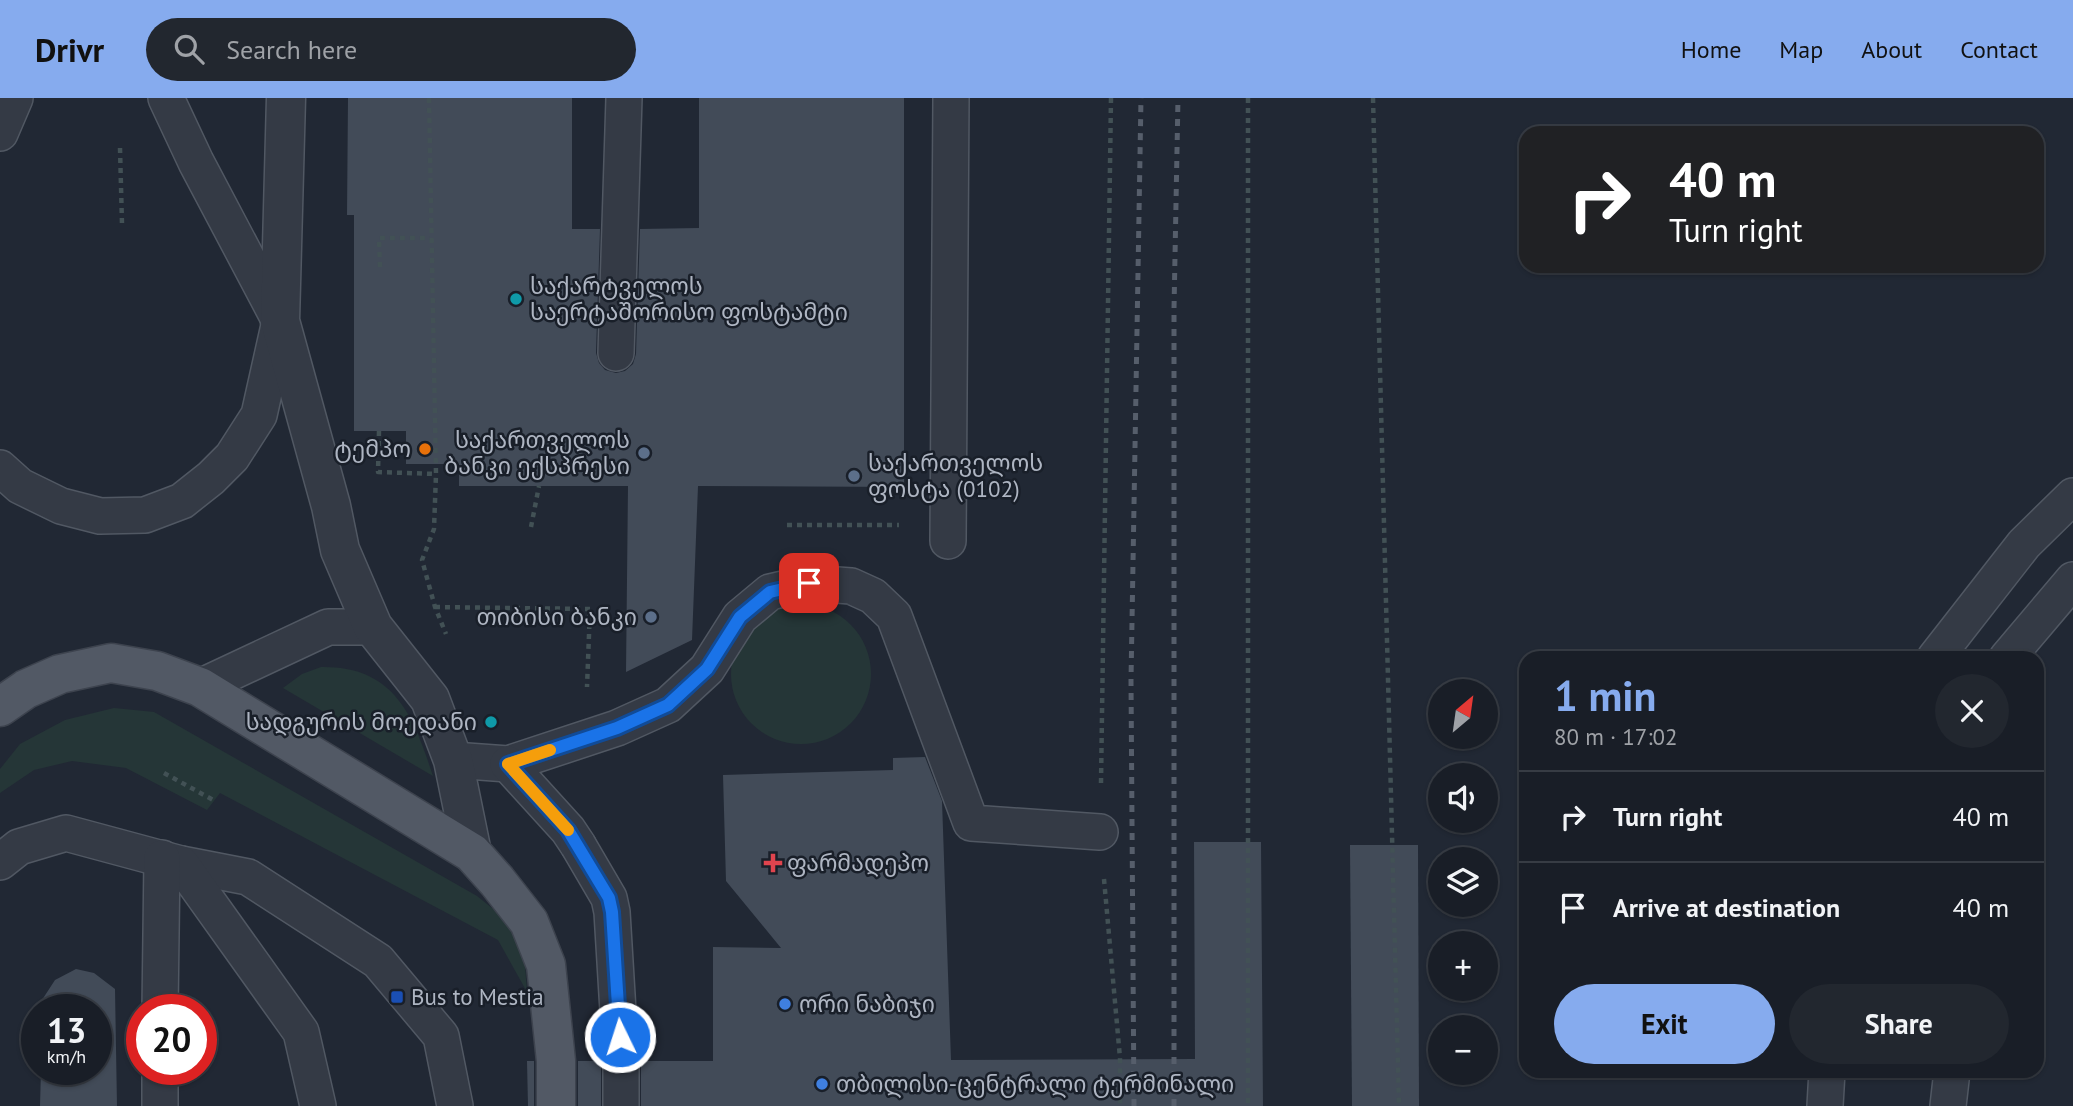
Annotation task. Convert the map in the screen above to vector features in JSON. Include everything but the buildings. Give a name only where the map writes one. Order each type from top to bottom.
[{"type":"main road","points":[[0,708],[26,689],[60,674],[111,663],[157,671],[200,687],[472,853],[529,922],[546,965],[556,1061],[556,1106]]},
{"type":"street","points":[[285,98],[280,321],[331,506],[340,551],[373,627],[430,699],[453,760],[472,853]]},
{"type":"lane","points":[[0,133],[15,98]]},
{"type":"lane","points":[[0,468],[20,486],[61,506],[100,516],[145,515],[182,501],[211,478],[232,457],[259,415],[280,321],[196,162],[166,98]]},
{"type":"lane","points":[[616,353],[624,98]]},
{"type":"lane","points":[[948,541],[951,98]]},
{"type":"lane","points":[[1941,651],[2024,544],[2073,496]]},
{"type":"lane","points":[[2013,651],[2073,580]]},
{"type":"lane","points":[[453,760],[508,764],[617,728],[668,705],[707,669],[740,617],[770,592],[809,583],[851,586],[873,596],[894,616],[971,823],[1100,832]]},
{"type":"lane","points":[[200,687],[328,628],[373,627]]},
{"type":"lane","points":[[508,764],[568,830],[609,898],[621,1061],[621,1106]]},
{"type":"lane","points":[[0,862],[19,847],[66,833],[172,861],[248,877],[378,961],[441,1037],[455,1106]]},
{"type":"lane","points":[[161,994],[172,861]]},
{"type":"lane","points":[[172,861],[301,1031],[318,1106]]},
{"type":"lane","points":[[1825,1106],[1827,1078]]},
{"type":"lane","points":[[1948,1106],[1951,1078]]},
{"type":"lane","points":[[160,1085],[160,1106]]},
{"type":"path","points":[[429,98],[436,474],[434,529],[422,560],[435,607],[590,609],[587,697]]},
{"type":"path","points":[[1111,98],[1100,832],[1119,1058],[1120,1106]]},
{"type":"path","points":[[1248,98],[1248,1106]]},
{"type":"path","points":[[1373,98],[1399,1106]]},
{"type":"path","points":[[120,148],[122,224]]},
{"type":"path","points":[[380,267],[379,238],[430,238]]},
{"type":"path","points":[[379,431],[379,472],[436,474]]},
{"type":"path","points":[[531,527],[539,486]]},
{"type":"path","points":[[787,525],[901,525]]},
{"type":"path","points":[[164,773],[215,801]]},
{"type":"shaded area","points":[[801,604],[828,609],[851,624],[866,647],[871,674],[866,701],[851,724],[828,739],[801,744],[774,739],[751,724],[736,701],[731,674],[736,647],[751,624],[774,609]]},
{"type":"shaded area","points":[[321,667],[346,669],[367,675],[384,685],[408,715],[433,776],[283,688],[302,674]]},
{"type":"shaded area","points":[[114,708],[154,712],[477,896],[513,925],[525,965],[527,992],[498,940],[220,793],[207,810],[126,768],[72,761],[34,770],[0,793],[0,769],[20,744],[65,720]]},
{"type":"railway","points":[[1134,1106],[1131,680],[1141,98]]},
{"type":"railway","points":[[1174,1106],[1174,309],[1178,98]]},
{"type":"slow traffic","points":[[550,750],[508,764],[568,830]]},
{"type":"place","name":"საქარტველოს საერტაშორისო ფოსტამტი","points":[[516,299]]},
{"type":"place","name":"ტემპო","points":[[425,449]]},
{"type":"place","name":"საქართველოს ბანკი ექსპრესი","points":[[644,453]]},
{"type":"place","name":"საქართველოს ფოსტა (0102)","points":[[854,476]]},
{"type":"place","name":"თიბისი ბანკი","points":[[651,617]]},
{"type":"place","name":"სადგურის მოედანი","points":[[491,722]]},
{"type":"place","name":"ფარმადეპო","points":[[773,863]]},
{"type":"place","name":"Bus to Mestia","points":[[397,997]]},
{"type":"place","name":"ორი ნაბიჯი","points":[[785,1004]]},
{"type":"place","name":"თბილისი-ცენტრალი ტერმინალი","points":[[822,1084]]},
{"type":"route","points":[[620,1037],[609,898],[568,830],[508,764],[617,728],[668,705],[707,669],[740,617],[770,592],[809,583]]}]
